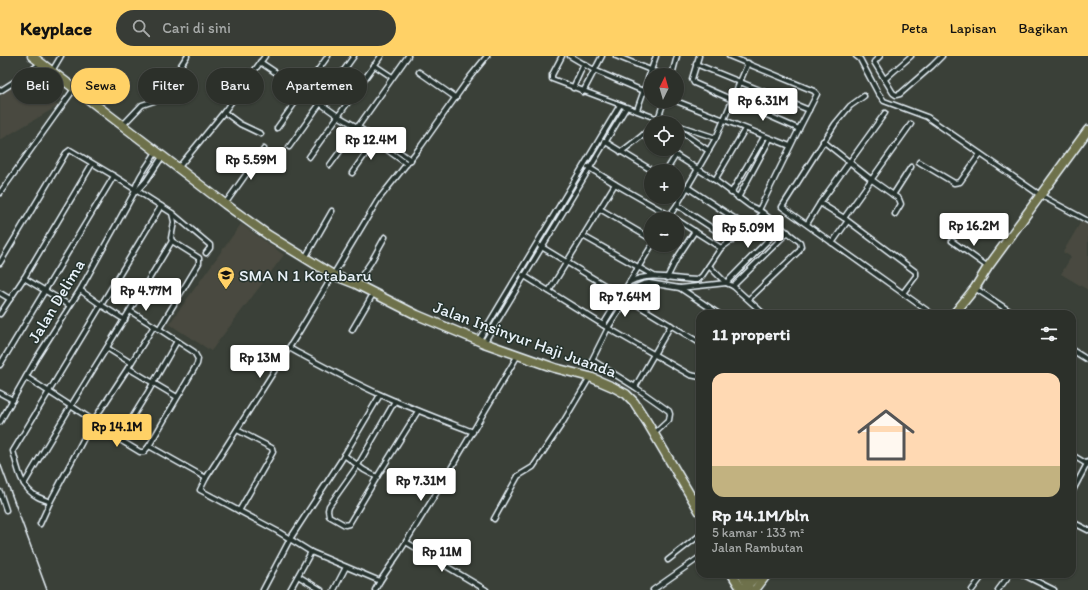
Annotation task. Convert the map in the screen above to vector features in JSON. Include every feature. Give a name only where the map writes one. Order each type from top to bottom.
[{"type":"highway","name":"Jalan Insinyur Haji Juanda","points":[[32,56],[48,68]]},
{"type":"highway","name":"Jalan Insinyur Haji Juanda","points":[[63,80],[71,87]]},
{"type":"highway","name":"Jalan Insinyur Haji Juanda","points":[[93,104],[268,235],[333,275],[356,284],[373,294],[417,315],[481,342],[518,356],[590,377],[613,387],[630,397],[640,410],[696,504]]},
{"type":"highway","points":[[957,310],[975,288],[988,266],[1088,130]]},
{"type":"highway","points":[[735,578],[745,589]]},
{"type":"highway","points":[[743,578],[745,589]]},
{"type":"highway","points":[[745,589],[758,578]]},
{"type":"highway","points":[[755,590],[761,578]]},
{"type":"highway","points":[[762,578],[763,590]]},
{"type":"street","points":[[54,68],[62,56]]},
{"type":"street","points":[[122,126],[142,105],[154,101],[172,79],[187,56]]},
{"type":"street","points":[[178,168],[224,112],[264,56]]},
{"type":"street","points":[[319,68],[328,56]]},
{"type":"street","points":[[345,68],[354,56]]},
{"type":"street","points":[[308,157],[381,56]]},
{"type":"street","points":[[330,166],[408,56]]},
{"type":"street","points":[[380,581],[311,552],[200,490],[206,478],[289,348],[378,200],[440,122],[470,77],[487,56]]},
{"type":"street","points":[[562,56],[551,78],[583,92],[626,108],[637,110],[647,116]]},
{"type":"street","points":[[570,56],[594,70],[643,91],[637,110]]},
{"type":"street","points":[[583,92],[602,56]]},
{"type":"street","points":[[616,56],[645,68]]},
{"type":"street","points":[[653,68],[656,56]]},
{"type":"street","points":[[674,68],[677,56]]},
{"type":"street","points":[[699,56],[692,79],[694,83],[799,129]]},
{"type":"street","points":[[729,56],[816,92],[817,96],[790,146],[759,210]]},
{"type":"street","points":[[856,56],[860,59],[878,93],[884,101],[927,117],[1040,195],[1088,221]]},
{"type":"street","points":[[880,56],[874,62],[896,95],[900,94],[942,56]]},
{"type":"street","points":[[885,79],[911,56]]},
{"type":"street","points":[[0,91],[25,75],[41,62]]},
{"type":"street","points":[[260,62],[272,70]]},
{"type":"street","points":[[672,212],[716,138],[725,120],[748,63]]},
{"type":"street","points":[[573,88],[584,64]]},
{"type":"street","points":[[696,64],[741,81],[809,110]]},
{"type":"street","points":[[374,65],[392,77]]},
{"type":"street","points":[[419,72],[456,98]]},
{"type":"street","points":[[0,193],[71,93]]},
{"type":"street","points":[[864,96],[850,106],[835,124],[782,207],[926,310]]},
{"type":"street","points":[[277,128],[294,104]]},
{"type":"street","points":[[289,148],[319,104]]},
{"type":"street","points":[[321,104],[357,128],[392,147],[411,160]]},
{"type":"street","points":[[684,104],[770,140],[790,146]]},
{"type":"street","points":[[481,342],[519,272],[620,105]]},
{"type":"street","points":[[481,342],[542,247],[626,108]]},
{"type":"street","points":[[224,112],[240,124],[261,134]]},
{"type":"street","points":[[807,224],[820,203],[885,113]]},
{"type":"street","points":[[832,243],[845,220],[911,124]]},
{"type":"street","points":[[684,128],[716,138]]},
{"type":"street","points":[[714,180],[746,129]]},
{"type":"street","points":[[684,134],[709,150]]},
{"type":"street","points":[[621,152],[643,135]]},
{"type":"street","points":[[731,193],[764,137]]},
{"type":"street","points":[[377,139],[383,147],[407,164]]},
{"type":"street","points":[[352,173],[377,139]]},
{"type":"street","points":[[600,139],[644,166]]},
{"type":"street","points":[[738,198],[770,140]]},
{"type":"street","points":[[823,141],[872,180],[893,194],[900,202],[895,214]]},
{"type":"street","points":[[226,204],[264,149]]},
{"type":"street","points":[[0,263],[68,150],[74,152],[114,176],[172,213],[210,245],[210,248],[206,253]]},
{"type":"street","name":"Jalan Delima","points":[[0,422],[69,305],[80,290],[136,191],[159,154]]},
{"type":"street","name":"Jalan Delima","points":[[136,191],[159,154]]},
{"type":"street","points":[[919,162],[954,183],[957,183],[960,182],[980,154]]},
{"type":"street","points":[[678,156],[738,198],[759,210],[800,242],[801,246],[799,251],[749,299]]},
{"type":"street","points":[[0,314],[24,278],[92,164]]},
{"type":"street","points":[[585,164],[614,184],[644,200]]},
{"type":"street","points":[[893,194],[911,166]]},
{"type":"street","points":[[0,365],[114,176]]},
{"type":"street","points":[[549,291],[614,184]]},
{"type":"street","points":[[687,187],[749,228]]},
{"type":"street","points":[[820,203],[916,272],[916,276],[903,293]]},
{"type":"street","points":[[651,204],[661,212]]},
{"type":"street","points":[[677,205],[732,241]]},
{"type":"street","points":[[50,502],[37,496],[24,484],[20,477],[13,451],[161,206]]},
{"type":"street","points":[[600,209],[644,235]]},
{"type":"street","points":[[305,258],[332,211]]},
{"type":"street","points":[[24,484],[172,241],[171,238],[174,222],[172,213]]},
{"type":"street","points":[[630,282],[635,279],[655,277],[697,280],[702,276],[722,248],[749,228],[763,213]]},
{"type":"street","points":[[684,224],[722,248]]},
{"type":"street","points":[[654,434],[669,420],[670,413],[635,387],[592,360],[608,328],[634,288],[643,284],[680,288],[726,283],[781,226]]},
{"type":"street","points":[[667,278],[677,258],[695,232]]},
{"type":"street","points":[[733,286],[788,232]]},
{"type":"street","points":[[583,236],[655,277]]},
{"type":"street","points":[[356,284],[385,237]]},
{"type":"street","points":[[159,329],[199,263],[199,258],[172,241]]},
{"type":"street","points":[[952,241],[988,266]]},
{"type":"street","points":[[537,244],[696,341]]},
{"type":"street","points":[[603,324],[622,296],[648,252]]},
{"type":"street","points":[[709,266],[726,283],[733,286],[760,310]]},
{"type":"street","points":[[519,272],[608,328],[690,375],[696,376]]},
{"type":"street","points":[[24,278],[69,305]]},
{"type":"street","points":[[680,288],[713,310]]},
{"type":"street","points":[[975,288],[1008,310]]},
{"type":"street","points":[[80,290],[125,320]]},
{"type":"street","points":[[0,293],[10,299]]},
{"type":"street","points":[[352,330],[373,294]]},
{"type":"street","points":[[26,377],[71,405],[93,422],[119,438],[128,446],[140,452],[144,452],[197,364],[198,359],[194,352],[130,312]]},
{"type":"street","points":[[635,387],[671,325]]},
{"type":"street","points":[[40,524],[50,502],[93,422],[132,363],[154,326]]},
{"type":"street","points":[[119,438],[177,341]]},
{"type":"street","points":[[107,348],[132,363]]},
{"type":"street","points":[[289,348],[380,395],[473,432]]},
{"type":"street","points":[[1076,352],[1088,360]]},
{"type":"street","points":[[375,590],[406,542],[518,356]]},
{"type":"street","points":[[128,368],[177,397]]},
{"type":"street","points":[[494,519],[518,476],[533,467],[562,424],[590,377]]},
{"type":"street","points":[[0,393],[13,400]]},
{"type":"street","points":[[263,590],[290,539],[344,455],[380,395]]},
{"type":"street","points":[[395,401],[358,465],[328,510],[329,516],[345,525],[349,524],[418,411]]},
{"type":"street","points":[[237,430],[272,448],[273,452],[239,511]]},
{"type":"street","points":[[149,446],[206,478]]},
{"type":"street","points":[[344,455],[377,477]]},
{"type":"street","points":[[1076,457],[1087,463],[1076,484]]},
{"type":"street","points":[[0,492],[6,510]]},
{"type":"street","points":[[1076,524],[1088,530]]},
{"type":"street","points":[[668,560],[696,538]]},
{"type":"street","points":[[406,542],[486,590]]},
{"type":"street","points":[[290,590],[311,552]]},
{"type":"street","points":[[653,590],[696,560]]},
{"type":"street","points":[[334,590],[346,568]]},
{"type":"street","points":[[298,576],[321,590]]},
{"type":"street","points":[[972,590],[981,578]]},
{"type":"street","points":[[998,590],[1007,578]]},
{"type":"street","points":[[1030,578],[1054,590]]},
{"type":"shaded area","points":[[12,85],[12,104],[56,104],[58,106],[0,140],[0,92]]},
{"type":"shaded area","points":[[1082,220],[1088,224],[1088,290],[1061,274],[1071,257],[1063,252]]},
{"type":"shaded area","name":"SMA N 1 Kotabaru","points":[[241,224],[284,255],[211,351],[169,324]]},
{"type":"railway","points":[[0,463],[47,590]]},
{"type":"place","name":"SMA N 1 Kotabaru","points":[[226,290]]}]
